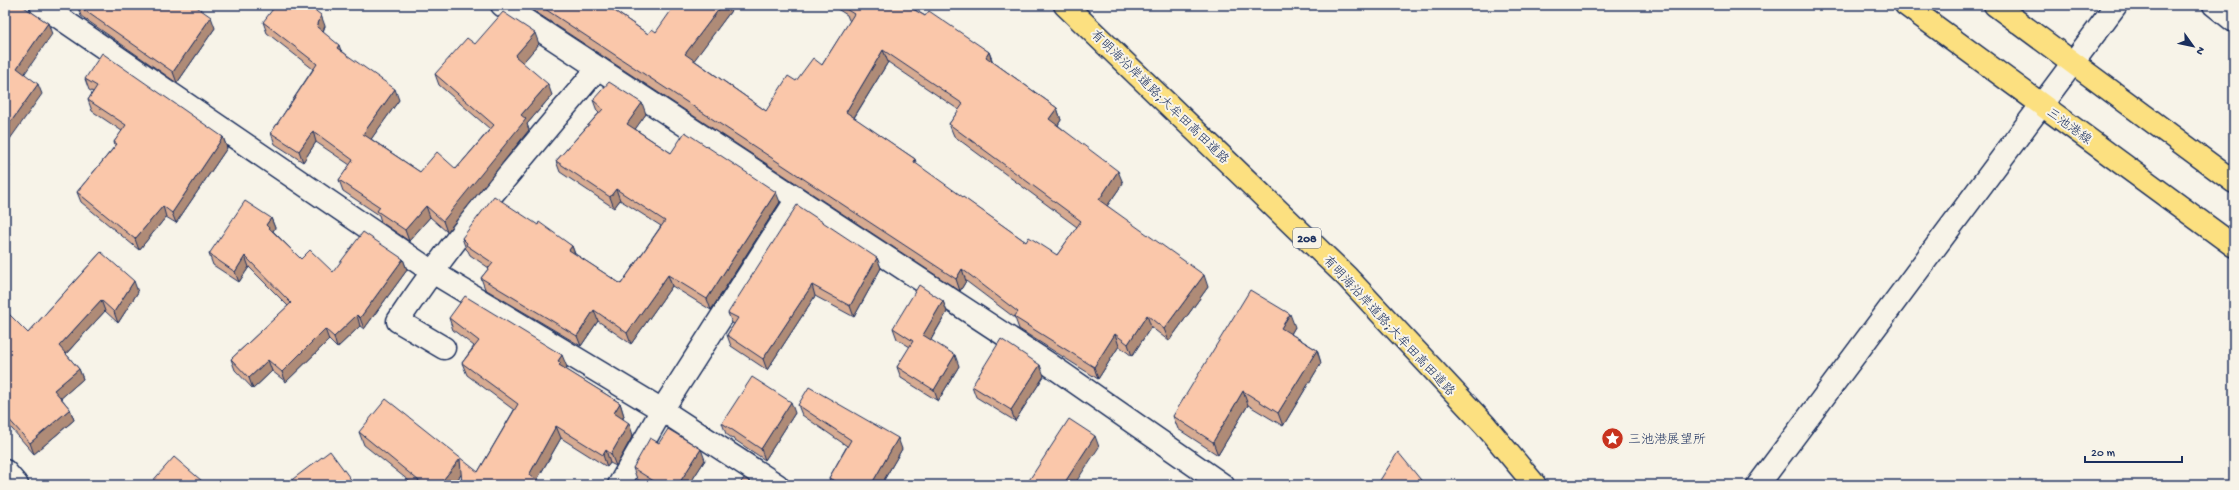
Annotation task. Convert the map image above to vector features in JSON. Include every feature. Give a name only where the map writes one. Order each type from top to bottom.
[{"type":"main road","name":"有明海沿岸道路;大牟田高田道路","points":[[1065,5],[1347,277],[1485,425],[1535,485]]},
{"type":"main road","name":"三池港線","points":[[1906,5],[2043,104],[2234,246]]},
{"type":"main road","points":[[1995,5],[2234,182]]},
{"type":"street","points":[[41,5],[431,271],[662,410],[777,485]]},
{"type":"street","points":[[502,5],[1049,364],[1223,485]]},
{"type":"street","points":[[1758,485],[2116,5]]},
{"type":"street","points":[[2214,5],[2234,21]]},
{"type":"street","points":[[444,348],[398,320],[431,271],[496,190],[598,68]]},
{"type":"street","points":[[619,485],[662,410],[797,199]]},
{"type":"street","points":[[5,472],[17,485]]},
{"type":"building","points":[[5,5],[21,5],[48,23],[17,68],[38,84],[5,130]]},
{"type":"building","points":[[77,5],[194,5],[211,17],[173,72]]},
{"type":"building","points":[[276,5],[308,5],[321,15],[317,27],[339,45],[337,48],[395,89],[363,134],[420,172],[437,152],[456,169],[494,125],[435,74],[467,38],[475,44],[503,12],[535,33],[515,56],[548,84],[521,115],[526,119],[443,221],[426,206],[405,230],[377,211],[380,207],[339,180],[353,160],[313,131],[299,151],[271,133],[317,64],[263,22]]},
{"type":"building","points":[[539,5],[606,5],[648,34],[652,29],[656,32],[675,5],[722,5],[685,54],[766,111],[788,76],[796,81],[813,58],[822,65],[854,14],[844,8],[846,5],[906,5],[925,16],[929,11],[989,52],[986,57],[1057,108],[1049,119],[1118,171],[1099,200],[1204,275],[1164,329],[1147,315],[1128,344],[1115,334],[1094,367],[1014,317],[1018,312],[962,269],[956,279]],"holes":[[[883,50],[963,104],[949,124],[1081,221],[1057,255],[1029,237],[1026,242],[914,162],[915,159],[846,112]]]},
{"type":"building","points":[[102,53],[223,137],[172,213],[163,206],[135,239],[77,192],[117,144],[114,142],[126,125],[88,100],[97,86],[85,79]]},
{"type":"building","points":[[609,82],[642,103],[627,124],[671,153],[685,132],[776,192],[707,299],[668,275],[627,333],[594,310],[577,336],[481,278],[493,263],[466,245],[467,243],[462,238],[494,196],[538,225],[539,222],[572,246],[569,250],[621,284],[665,221],[616,189],[610,197],[556,161],[603,109],[593,100]]},
{"type":"building","points":[[245,201],[271,218],[266,225],[301,259],[310,250],[333,272],[363,232],[403,259],[360,318],[357,315],[334,337],[325,329],[282,372],[268,360],[249,378],[231,359],[291,303],[245,256],[235,272],[209,254]]},
{"type":"building","points":[[797,205],[877,258],[850,306],[812,285],[763,359],[727,335],[738,318],[728,313]]},
{"type":"building","points":[[101,252],[134,281],[114,312],[101,300],[59,346],[79,369],[54,390],[70,409],[30,443],[5,415],[5,310],[28,333]]},
{"type":"building","points":[[919,285],[943,301],[923,335],[955,355],[934,390],[897,367],[913,341],[893,328]]},
{"type":"building","points":[[1250,290],[1290,314],[1281,328],[1317,350],[1278,413],[1243,391],[1213,442],[1173,416]]},
{"type":"building","points":[[465,296],[562,355],[558,361],[561,363],[559,365],[620,403],[614,413],[629,423],[611,454],[606,450],[603,455],[556,426],[529,475],[546,485],[462,485],[460,459],[439,485],[424,485],[359,432],[386,399],[478,472],[518,404],[462,363],[479,341],[449,318]]},
{"type":"building","points":[[1001,339],[1040,365],[1011,410],[972,386]]},
{"type":"building","points":[[752,377],[791,402],[761,449],[722,423]]},
{"type":"building","points":[[809,387],[898,438],[871,485],[842,485],[829,478],[851,440],[798,405]]},
{"type":"building","points":[[1069,419],[1095,436],[1063,485],[1026,485]]},
{"type":"building","points":[[668,429],[701,449],[678,485],[660,485],[633,468],[650,438],[659,443]]},
{"type":"building","points":[[330,451],[355,485],[285,485]]},
{"type":"building","points":[[1398,452],[1425,485],[1377,485]]},
{"type":"building","points":[[174,457],[202,481],[199,485],[149,485]]},
{"type":"building","points":[[744,478],[755,485],[739,485]]},
{"type":"building","points":[[1196,480],[1204,485],[1193,485]]},
{"type":"place","name":"三池港展望所","points":[[1613,438]]}]
